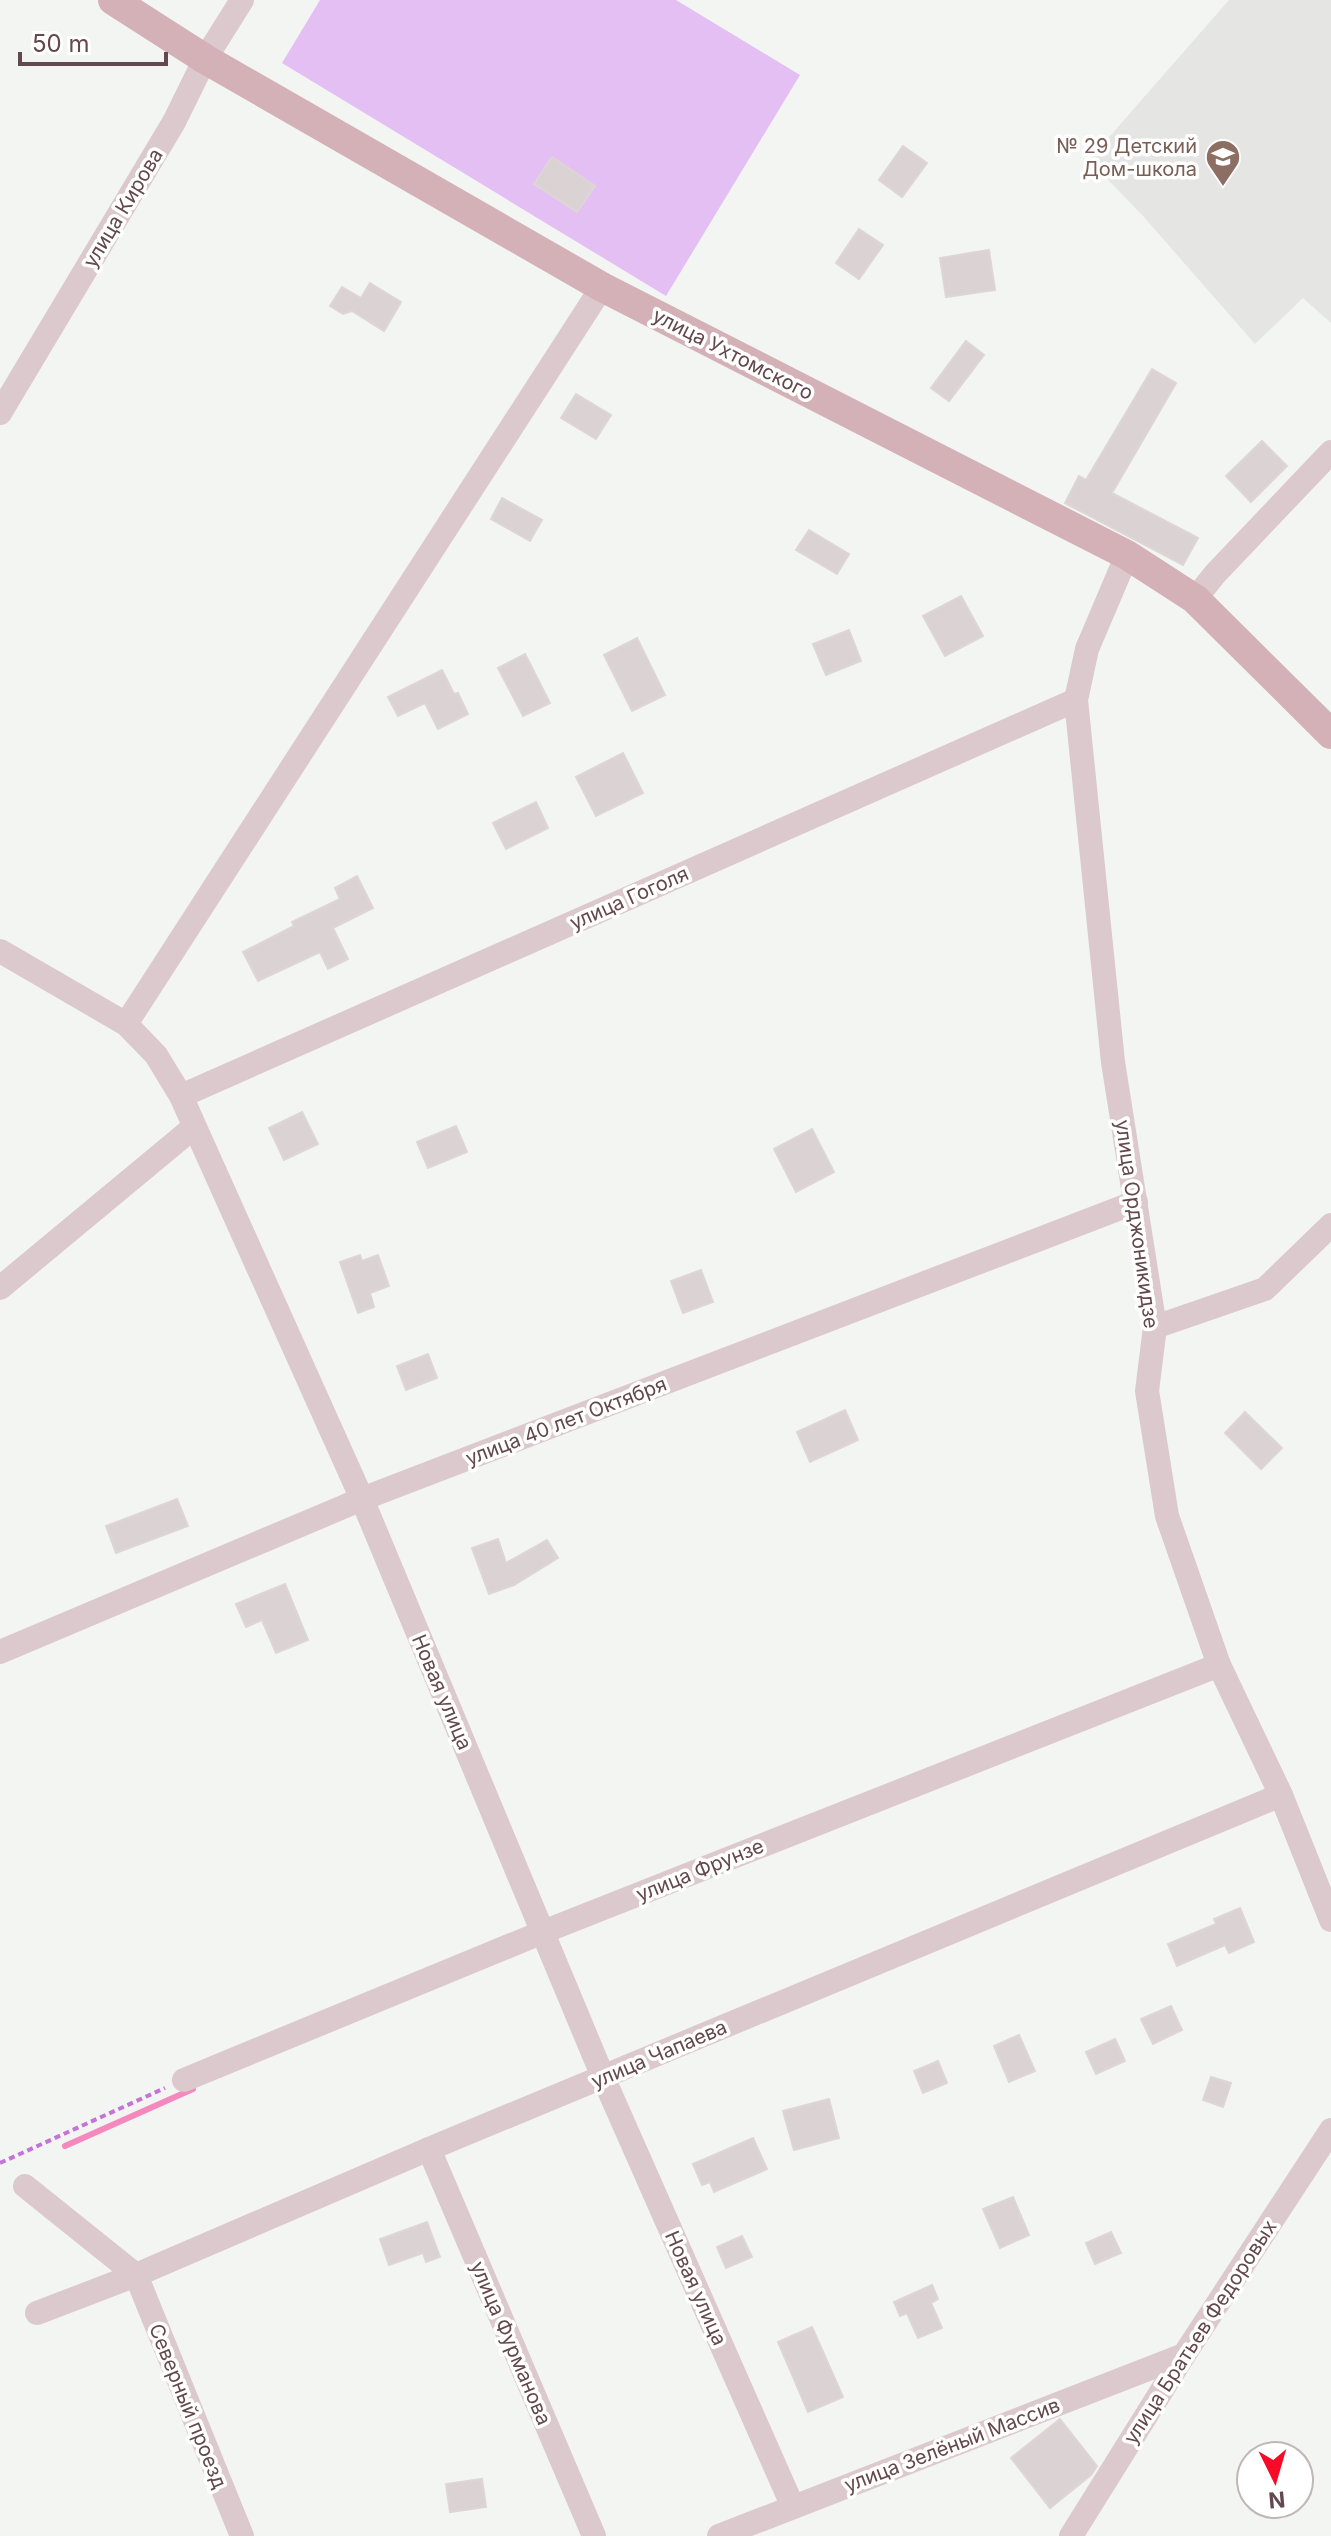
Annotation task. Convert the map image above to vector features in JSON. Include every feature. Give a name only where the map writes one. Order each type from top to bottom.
[{"type":"main road","name":"улица Ухтомского","points":[[113,0],[205,59],[602,287],[1127,555],[1195,599],[1331,734]]},
{"type":"street","name":"улица Кирова","points":[[0,413],[174,122],[205,59],[242,0]]},
{"type":"street","points":[[126,1024],[602,287]]},
{"type":"street","points":[[1195,599],[1331,452]]},
{"type":"street","name":"улица Орджоникидзе","points":[[1127,555],[1087,649],[1076,700],[1113,1062],[1155,1327],[1147,1391],[1167,1516],[1219,1665],[1281,1795],[1331,1920]]},
{"type":"street","name":"улица Гоголя","points":[[181,1096],[1076,700]]},
{"type":"street","name":"Новая улица","points":[[0,951],[126,1024],[156,1055],[181,1096],[362,1499],[603,2077],[793,2507]]},
{"type":"street","points":[[0,1288],[194,1127]]},
{"type":"street","name":"улица 40 лет Октября","points":[[0,1652],[362,1499],[1136,1202]]},
{"type":"street","points":[[1155,1327],[1265,1289],[1331,1225]]},
{"type":"street","name":"улица Фрунзе","points":[[184,2080],[543,1932],[1219,1665]]},
{"type":"street","name":"улица Чапаева","points":[[37,2313],[136,2275],[429,2149],[1281,1795]]},
{"type":"street","name":"улица Братьев Федоровых","points":[[1071,2536],[1184,2355],[1331,2130]]},
{"type":"street","name":"улица Фурманова","points":[[429,2149],[594,2536]]},
{"type":"street","points":[[25,2186],[136,2275]]},
{"type":"street","name":"Северный проезд","points":[[136,2275],[242,2536]]},
{"type":"street","name":"улица Зелёный Массив","points":[[719,2536],[1184,2355]]},
{"type":"path","points":[[0,2163],[184,2080]]},
{"type":"shaded area","points":[[320,0],[676,0],[800,75],[666,296],[282,63]]},
{"type":"shaded area","name":"№ 29 Детский Дом-школа","points":[[1229,0],[1331,0],[1331,323],[1303,298],[1255,344],[1143,216],[1089,160]]},
{"type":"building","points":[[903,146],[927,163],[902,197],[879,180]]},
{"type":"building","points":[[552,157],[595,186],[577,212],[534,184]]},
{"type":"building","points":[[859,229],[883,245],[859,279],[836,263]]},
{"type":"building","points":[[989,250],[995,290],[946,297],[940,258]]},
{"type":"building","points":[[370,283],[401,302],[384,331],[352,311],[343,314],[330,306],[342,287],[361,298]]},
{"type":"building","points":[[966,341],[984,355],[949,401],[931,388]]},
{"type":"building","points":[[1152,369],[1176,383],[1112,493],[1198,538],[1183,565],[1065,503],[1079,476],[1086,480]]},
{"type":"building","points":[[576,394],[611,415],[596,439],[561,418]]},
{"type":"building","points":[[1262,441],[1287,466],[1251,502],[1226,476]]},
{"type":"building","points":[[502,498],[542,520],[530,541],[491,519]]},
{"type":"building","points":[[809,530],[849,554],[837,574],[796,550]]},
{"type":"building","points":[[961,596],[983,636],[945,656],[923,616]]},
{"type":"building","points":[[849,630],[861,661],[826,675],[813,644]]},
{"type":"building","points":[[637,638],[665,695],[632,711],[604,655]]},
{"type":"building","points":[[525,654],[550,703],[523,716],[498,668]]},
{"type":"building","points":[[442,670],[468,714],[438,729],[425,703],[398,716],[388,697]]},
{"type":"building","points":[[623,753],[643,793],[596,816],[576,777]]},
{"type":"building","points":[[536,802],[548,828],[506,849],[493,823]]},
{"type":"building","points":[[357,876],[373,908],[333,928],[348,959],[328,969],[320,952],[258,981],[243,952],[294,926],[292,922],[340,899],[335,888]]},
{"type":"building","points":[[302,1112],[318,1144],[284,1160],[269,1128]]},
{"type":"building","points":[[456,1126],[467,1152],[428,1168],[417,1142]]},
{"type":"building","points":[[812,1129],[834,1172],[796,1192],[774,1149]]},
{"type":"building","points":[[360,1255],[362,1261],[378,1255],[389,1286],[370,1293],[374,1307],[358,1313],[340,1262]]},
{"type":"building","points":[[701,1270],[713,1302],[683,1313],[671,1281]]},
{"type":"building","points":[[428,1354],[437,1378],[406,1390],[397,1366]]},
{"type":"building","points":[[845,1410],[858,1440],[810,1462],[797,1432]]},
{"type":"building","points":[[1245,1412],[1282,1448],[1261,1469],[1225,1433]]},
{"type":"building","points":[[177,1499],[188,1526],[116,1553],[106,1526]]},
{"type":"building","points":[[498,1539],[506,1563],[547,1540],[558,1558],[514,1585],[489,1594],[472,1548]]},
{"type":"building","points":[[285,1584],[308,1640],[276,1653],[262,1620],[246,1627],[236,1604]]},
{"type":"building","points":[[1240,1908],[1254,1942],[1229,1953],[1225,1945],[1177,1966],[1168,1944],[1216,1924],[1214,1919]]},
{"type":"building","points":[[1171,2006],[1182,2030],[1153,2044],[1141,2019]]},
{"type":"building","points":[[1019,2035],[1035,2071],[1009,2082],[994,2046]]},
{"type":"building","points":[[1115,2039],[1125,2061],[1096,2074],[1086,2052]]},
{"type":"building","points":[[938,2061],[947,2083],[923,2093],[914,2071]]},
{"type":"building","points":[[1211,2077],[1231,2083],[1223,2107],[1203,2100]]},
{"type":"building","points":[[829,2099],[839,2138],[794,2150],[783,2111]]},
{"type":"building","points":[[753,2138],[767,2169],[714,2192],[710,2182],[702,2185],[693,2164]]},
{"type":"building","points":[[1013,2197],[1029,2235],[1000,2248],[983,2209]]},
{"type":"building","points":[[427,2222],[440,2257],[426,2262],[423,2253],[389,2265],[380,2239]]},
{"type":"building","points":[[1111,2232],[1121,2253],[1095,2264],[1086,2243]]},
{"type":"building","points":[[742,2236],[752,2257],[726,2268],[717,2247]]},
{"type":"building","points":[[932,2285],[938,2299],[931,2303],[942,2328],[918,2338],[907,2313],[900,2316],[894,2302]]},
{"type":"building","points":[[812,2327],[843,2397],[808,2412],[778,2342]]},
{"type":"building","points":[[1060,2419],[1097,2466],[1091,2475],[1050,2508],[1011,2458]]},
{"type":"building","points":[[482,2479],[486,2507],[450,2512],[446,2484]]},
{"type":"waterway","points":[[65,2146],[193,2089]]},
{"type":"place","name":"№ 29 Детский Дом-школа","points":[[1223,188]]}]
